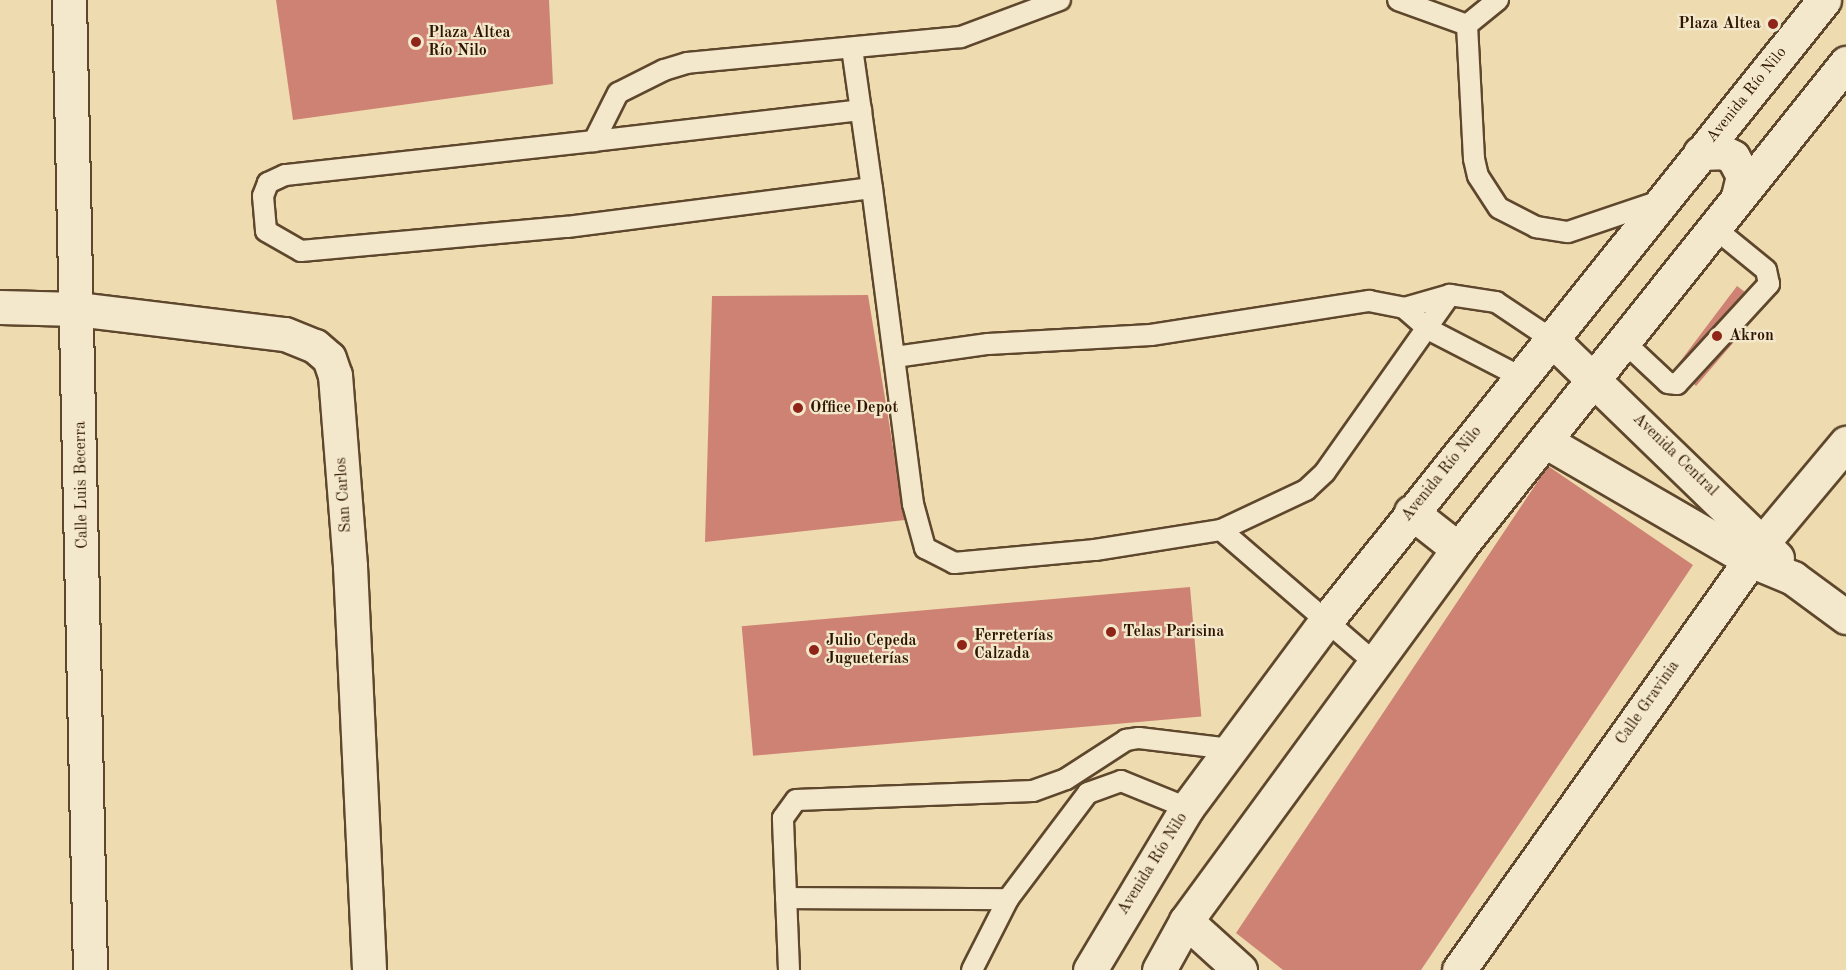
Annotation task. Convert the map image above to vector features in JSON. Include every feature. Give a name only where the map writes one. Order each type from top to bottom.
[{"type":"street","name":"Calle Luis Becerra","points":[[69,0],[90,970]]},
{"type":"street","name":"Avenida Río Nilo","points":[[1090,970],[1187,808],[1326,621],[1550,338],[1824,0]]},
{"type":"street","points":[[1159,970],[1186,921],[1458,549],[1545,441],[1621,339],[1846,63]]},
{"type":"street","points":[[1700,153],[1712,150],[1733,157],[1743,176],[1738,196]]},
{"type":"street","name":"San Carlos","points":[[0,307],[77,309],[285,334],[315,346],[329,358],[335,375],[350,566],[369,970]]},
{"type":"street","name":"Avenida Central","points":[[1550,338],[1593,377],[1757,550],[1846,617]]},
{"type":"street","name":"Avenida Central","points":[[1545,441],[1757,550]]},
{"type":"street","name":"Calle Gravinia","points":[[1459,970],[1757,550],[1846,443]]},
{"type":"street","points":[[1411,512],[1458,549]]},
{"type":"street","points":[[1186,921],[1240,970]]},
{"type":"lane","points":[[594,141],[618,93],[664,70],[687,63],[961,37],[1060,0]]},
{"type":"lane","points":[[1398,0],[1467,25]]},
{"type":"lane","points":[[1467,25],[1498,0]]},
{"type":"lane","points":[[1467,25],[1474,159],[1478,176],[1499,208],[1536,227],[1568,232],[1593,227],[1662,200]]},
{"type":"lane","points":[[852,48],[913,504],[925,548],[940,558],[954,563],[1095,550],[1221,530],[1306,490],[1325,472],[1450,295]]},
{"type":"lane","points":[[861,110],[285,175],[268,183],[263,196],[266,231],[301,251],[567,227],[872,188]]},
{"type":"lane","points":[[1621,339],[1668,383],[1677,384],[1769,284],[1766,270],[1713,227]]},
{"type":"lane","points":[[895,357],[988,344],[1152,335],[1369,301],[1404,308],[1450,295],[1496,302],[1550,338]]},
{"type":"lane","points":[[1404,308],[1428,329],[1520,376]]},
{"type":"lane","points":[[1221,530],[1375,663]]},
{"type":"lane","points":[[789,970],[783,818],[796,800],[1033,791],[1065,779],[1126,740],[1139,738],[1230,749]]},
{"type":"lane","points":[[972,970],[1008,899],[1080,800],[1096,788],[1121,782],[1187,808]]},
{"type":"lane","points":[[786,898],[1008,899]]},
{"type":"building","name":"Plaza Altea Río Nilo","points":[[276,0],[549,0],[553,84],[293,120]]},
{"type":"building","points":[[1737,286],[1745,292],[1683,374],[1675,368]]},
{"type":"building","name":"Office Depot","points":[[868,295],[905,520],[705,542],[712,296]]},
{"type":"building","points":[[1764,307],[1696,386],[1694,384]]},
{"type":"building","points":[[1548,466],[1693,565],[1421,970],[1283,970],[1236,933]]},
{"type":"building","points":[[1190,587],[1201,717],[753,756],[742,626]]},
{"type":"place","name":"Plaza Altea","points":[[1773,24]]},
{"type":"place","name":"Plaza Altea Río Nilo","points":[[416,42]]},
{"type":"place","name":"Akron","points":[[1717,336]]},
{"type":"place","name":"Office Depot","points":[[798,408]]},
{"type":"place","name":"Telas Parisina","points":[[1111,632]]},
{"type":"place","name":"Ferreterías Calzada","points":[[962,645]]},
{"type":"place","name":"Julio Cepeda Jugueterías","points":[[814,650]]}]
